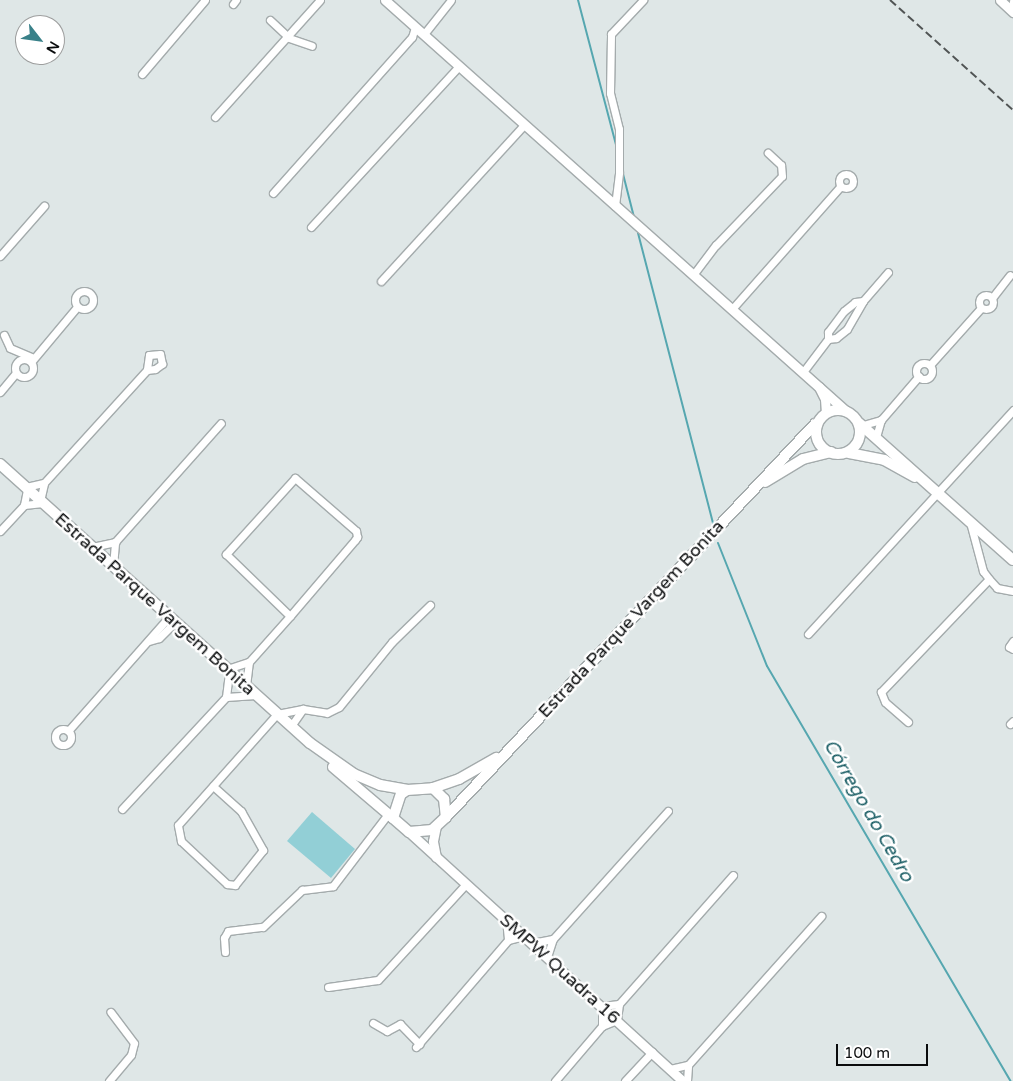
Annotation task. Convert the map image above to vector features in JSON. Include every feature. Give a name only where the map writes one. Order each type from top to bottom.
[{"type":"main road","points":[[940,496],[917,478],[890,463],[849,453],[831,452],[819,441],[815,424],[826,412],[846,411],[1013,560]]},
{"type":"main road","name":"Estrada Parque Vargem Bonita","points":[[446,817],[815,424]]},
{"type":"main road","points":[[849,453],[858,442],[861,424]]},
{"type":"main road","name":"Estrada Parque Vargem Bonita","points":[[750,493],[791,464],[831,452]]},
{"type":"main road","name":"Estrada Parque Vargem Bonita","points":[[0,464],[390,816]]},
{"type":"main road","name":"Estrada Parque Vargem Bonita","points":[[310,743],[364,779],[407,790]]},
{"type":"main road","name":"Estrada Parque Vargem Bonita","points":[[433,788],[459,779],[513,746]]},
{"type":"main road","points":[[433,788],[444,799],[446,817],[436,826],[426,832],[408,832],[390,816],[396,801],[407,790],[433,788]]},
{"type":"street","points":[[142,74],[204,0]]},
{"type":"street","points":[[214,116],[289,38],[320,0]]},
{"type":"street","points":[[385,0],[846,411]]},
{"type":"street","points":[[412,37],[424,35],[451,0]]},
{"type":"street","points":[[615,206],[619,172],[619,129],[610,93],[611,34],[643,0]]},
{"type":"street","points":[[1000,0],[1013,12]]},
{"type":"street","points":[[1013,1],[1013,12]]},
{"type":"street","points":[[270,20],[289,38],[312,46]]},
{"type":"street","points":[[273,193],[412,37],[415,27]]},
{"type":"street","points":[[311,227],[459,66]]},
{"type":"street","points":[[381,281],[524,125]]},
{"type":"street","points":[[693,275],[716,245],[782,176],[781,166],[768,153]]},
{"type":"street","points":[[732,309],[840,186]]},
{"type":"street","points":[[0,256],[44,206]]},
{"type":"street","points":[[828,339],[836,338],[847,330],[863,301],[888,272]]},
{"type":"street","points":[[919,376],[930,376],[930,365],[981,308],[980,298],[987,295],[992,298],[1010,275]]},
{"type":"street","points":[[803,372],[828,339],[828,332],[844,312],[855,302],[863,301]]},
{"type":"street","points":[[16,373],[27,376],[33,367],[32,360],[77,307]]},
{"type":"street","points":[[4,335],[10,348],[32,360]]},
{"type":"street","points":[[16,373],[14,368],[20,359],[32,360]]},
{"type":"street","points":[[876,437],[881,420],[919,376],[919,366],[930,365]]},
{"type":"street","points":[[0,531],[24,505],[26,488],[44,483],[147,370]]},
{"type":"street","points":[[0,392],[16,373]]},
{"type":"street","points":[[817,384],[825,399],[826,412]]},
{"type":"street","points":[[808,634],[940,496],[1013,410]]},
{"type":"street","points":[[861,424],[881,420]]},
{"type":"street","points":[[92,547],[115,542],[221,423]]},
{"type":"street","points":[[122,809],[226,697],[228,670],[249,662],[290,616],[358,535],[295,478],[226,554],[290,616]]},
{"type":"street","points":[[24,505],[42,502],[44,483]]},
{"type":"street","points":[[970,522],[983,571],[997,588],[1013,591]]},
{"type":"street","points":[[113,566],[115,542]]},
{"type":"street","points":[[908,722],[885,702],[881,692],[989,579]]},
{"type":"street","points":[[213,786],[243,813],[263,850],[235,885],[227,884],[177,835],[178,825],[277,714],[303,710],[326,713],[339,707],[392,642],[430,604]]},
{"type":"street","points":[[68,731],[172,619]]},
{"type":"street","points":[[1013,641],[1009,648],[1013,649]]},
{"type":"street","points":[[246,686],[249,662]]},
{"type":"street","points":[[226,697],[256,695]]},
{"type":"street","points":[[290,726],[303,710]]},
{"type":"street","points":[[548,957],[553,939],[668,811]]},
{"type":"street","points":[[224,952],[224,938],[228,931],[262,927],[302,890],[333,886],[390,816]]},
{"type":"street","points":[[436,826],[433,841],[436,857]]},
{"type":"street","name":"SMPW Quadra 16","points":[[408,832],[683,1081]]},
{"type":"street","points":[[555,1081],[602,1026],[617,1020],[619,1004],[733,875]]},
{"type":"street","points":[[328,987],[378,980],[466,884]]},
{"type":"street","points":[[670,1069],[688,1065],[821,916]]},
{"type":"street","points":[[506,920],[508,940]]},
{"type":"street","points":[[373,1022],[387,1032],[400,1024],[418,1045],[508,940],[524,936]]},
{"type":"street","points":[[532,943],[553,939]]},
{"type":"street","points":[[602,1026],[602,1006],[619,1004]]},
{"type":"street","points":[[108,1081],[131,1055],[134,1043],[111,1012]]},
{"type":"street","points":[[625,1081],[652,1052]]},
{"type":"street","points":[[687,1081],[688,1065]]},
{"type":"shaded area","points":[[312,812],[355,849],[331,878],[287,841]]},
{"type":"waterway","points":[[578,0],[616,145]]},
{"type":"waterway","points":[[622,170],[634,217]]},
{"type":"waterway","points":[[638,233],[713,524]]},
{"type":"waterway","name":"Córrego do Cedro","points":[[718,543],[767,666],[1010,1081]]},
{"type":"railway","points":[[890,0],[1013,110]]}]
